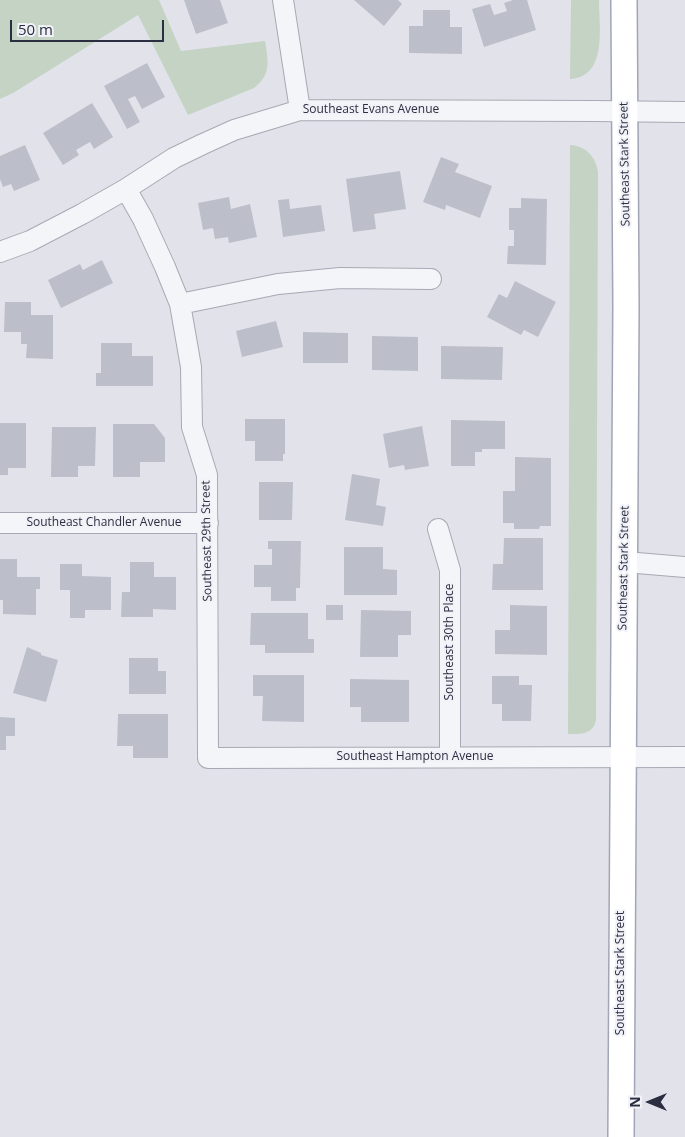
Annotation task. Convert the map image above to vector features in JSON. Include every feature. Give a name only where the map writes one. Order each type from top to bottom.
[{"type":"main road","name":"Southeast Stark Street","points":[[621,1137],[622,756],[625,562],[624,0]]},
{"type":"street","points":[[283,0],[300,110]]},
{"type":"street","name":"Southeast Evans Avenue","points":[[0,252],[39,236],[126,189],[174,158],[234,130],[300,110],[685,112]]},
{"type":"street","name":"Southeast 29th Street","points":[[126,189],[143,219],[180,304],[191,367],[192,427],[207,476],[208,758]]},
{"type":"street","points":[[180,304],[278,284],[331,278],[431,278]]},
{"type":"street","name":"Southeast Chandler Avenue","points":[[0,523],[208,523]]},
{"type":"street","name":"Southeast 30th Place","points":[[438,529],[450,570],[450,756]]},
{"type":"street","points":[[625,562],[685,567]]},
{"type":"street","name":"Southeast Hampton Avenue","points":[[208,758],[685,757]]},
{"type":"green space","points":[[0,0],[159,0],[181,51],[265,41],[268,61],[266,72],[264,78],[254,88],[188,115],[138,15],[13,93],[0,99]]},
{"type":"green space","points":[[571,0],[599,0],[600,36],[599,49],[591,70],[582,76],[570,79]]},
{"type":"green space","points":[[570,145],[581,148],[589,153],[595,162],[598,172],[596,720],[592,729],[581,734],[568,734]]},
{"type":"building","points":[[184,0],[220,0],[228,23],[196,34]]},
{"type":"building","points":[[354,0],[398,0],[402,4],[384,26]]},
{"type":"building","points":[[513,0],[527,0],[536,30],[484,47],[472,9],[490,4],[494,15],[507,11],[504,3]]},
{"type":"building","points":[[423,10],[450,10],[450,27],[462,27],[462,54],[409,53],[409,26],[423,26]]},
{"type":"building","points":[[147,63],[165,97],[142,109],[135,96],[128,99],[140,122],[127,129],[104,86]]},
{"type":"building","points":[[92,103],[113,137],[94,149],[90,142],[76,150],[79,155],[63,165],[43,133]]},
{"type":"building","points":[[25,145],[40,180],[14,191],[11,184],[3,187],[0,179],[0,156]]},
{"type":"building","points":[[441,157],[459,164],[455,172],[492,186],[480,218],[446,205],[445,210],[423,202]]},
{"type":"building","points":[[400,171],[406,209],[374,214],[376,229],[353,232],[346,179]]},
{"type":"building","points":[[229,197],[231,209],[250,204],[257,237],[229,243],[228,237],[215,239],[213,228],[203,230],[198,203]]},
{"type":"building","points":[[521,198],[547,199],[546,265],[507,264],[508,246],[514,246],[514,230],[509,230],[509,208],[521,208]]},
{"type":"building","points":[[289,199],[290,209],[321,205],[325,231],[283,237],[278,200]]},
{"type":"building","points":[[102,260],[113,283],[61,308],[48,280],[80,264],[83,270]]},
{"type":"building","points":[[515,281],[556,302],[538,337],[524,330],[521,335],[487,317],[499,294],[507,298]]},
{"type":"building","points":[[5,302],[31,302],[31,315],[53,315],[53,359],[26,358],[27,344],[21,344],[21,332],[4,332]]},
{"type":"building","points":[[276,321],[283,347],[242,357],[236,331]]},
{"type":"building","points":[[303,332],[348,333],[348,363],[303,363]]},
{"type":"building","points":[[372,336],[418,337],[418,371],[372,370]]},
{"type":"building","points":[[101,343],[132,343],[132,356],[153,356],[153,386],[96,386],[96,373],[101,373]]},
{"type":"building","points":[[441,346],[503,347],[502,380],[441,379]]},
{"type":"building","points":[[245,419],[285,419],[285,454],[283,454],[283,461],[255,461],[255,441],[245,441]]},
{"type":"building","points":[[451,420],[505,421],[505,449],[482,449],[482,452],[475,452],[475,466],[451,466]]},
{"type":"building","points":[[0,423],[26,423],[26,468],[8,468],[8,475],[0,475]]},
{"type":"building","points":[[113,424],[154,424],[165,438],[165,462],[140,462],[140,477],[113,477]]},
{"type":"building","points":[[422,426],[429,466],[405,470],[404,465],[389,468],[383,434]]},
{"type":"building","points":[[52,427],[96,427],[95,466],[78,466],[78,477],[51,477]]},
{"type":"building","points":[[515,457],[551,458],[551,526],[540,526],[539,529],[514,529],[514,523],[503,523],[503,491],[515,491]]},
{"type":"building","points":[[352,474],[380,479],[376,505],[386,507],[383,526],[345,520]]},
{"type":"building","points":[[259,482],[293,482],[292,520],[259,520]]},
{"type":"building","points":[[504,538],[543,538],[543,590],[492,590],[493,564],[503,564]]},
{"type":"building","points":[[268,541],[301,541],[300,588],[296,588],[296,601],[271,601],[271,587],[254,587],[254,565],[272,565],[272,549],[268,549]]},
{"type":"building","points":[[344,547],[383,547],[383,569],[397,570],[397,595],[344,595]]},
{"type":"building","points":[[0,559],[17,559],[17,577],[40,577],[40,589],[36,589],[36,615],[3,614],[3,600],[0,600]]},
{"type":"building","points":[[130,562],[154,562],[154,577],[176,577],[176,610],[153,609],[153,617],[121,617],[122,592],[130,592]]},
{"type":"building","points":[[60,564],[82,564],[82,576],[111,577],[111,610],[85,610],[85,618],[70,618],[70,590],[60,590]]},
{"type":"building","points":[[326,605],[343,605],[343,620],[326,620]]},
{"type":"building","points":[[510,605],[547,606],[547,655],[495,654],[495,630],[510,630]]},
{"type":"building","points":[[361,610],[411,611],[411,635],[398,635],[398,657],[360,657]]},
{"type":"building","points":[[251,613],[308,613],[308,639],[314,639],[314,653],[265,653],[265,645],[250,645]]},
{"type":"building","points":[[27,647],[41,653],[41,655],[58,660],[46,702],[13,693]]},
{"type":"building","points":[[129,658],[158,658],[158,671],[166,671],[166,694],[129,694]]},
{"type":"building","points":[[253,675],[304,675],[304,722],[262,721],[263,696],[253,696]]},
{"type":"building","points":[[492,676],[519,676],[519,685],[532,685],[531,721],[502,721],[502,704],[492,704]]},
{"type":"building","points":[[350,679],[409,680],[409,722],[361,722],[361,707],[350,707]]},
{"type":"building","points":[[118,714],[168,714],[168,758],[133,758],[133,746],[117,746]]},
{"type":"building","points":[[0,717],[15,718],[15,736],[6,736],[6,750],[0,750]]}]
